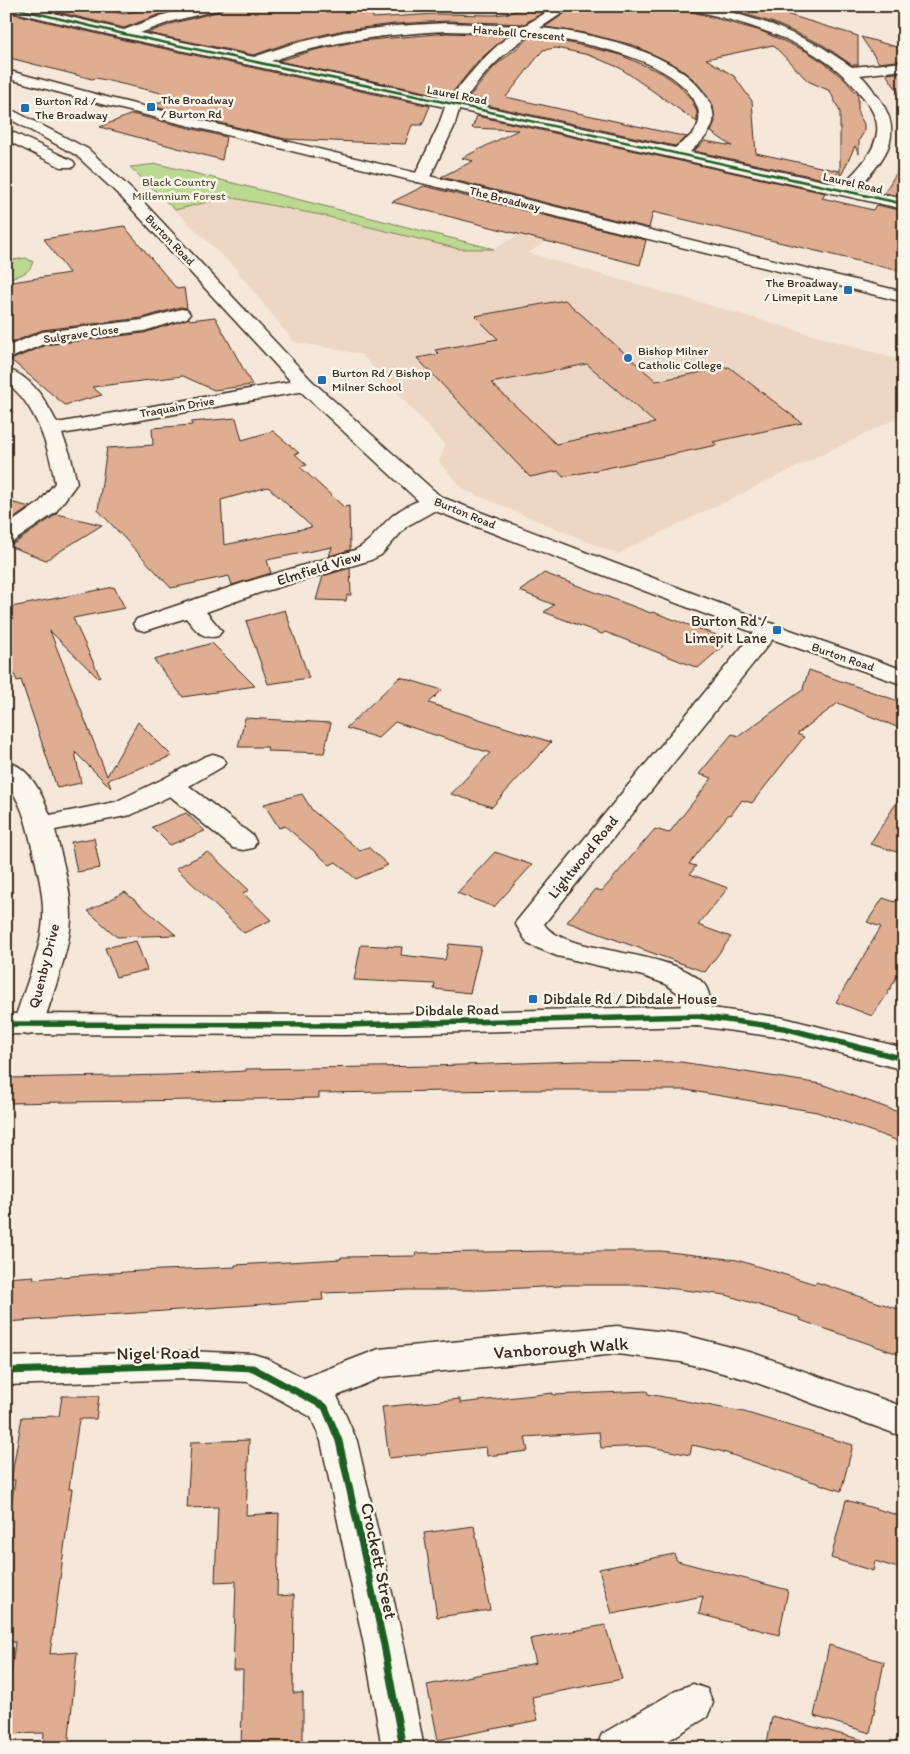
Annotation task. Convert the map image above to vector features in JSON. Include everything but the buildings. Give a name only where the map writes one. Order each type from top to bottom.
[{"type":"street","name":"Laurel Road","points":[[6,6],[124,34],[904,204]]},
{"type":"street","points":[[124,34],[168,18],[216,6]]},
{"type":"street","points":[[421,179],[446,127],[454,105],[476,74],[499,50],[525,31],[567,6]]},
{"type":"street","points":[[694,6],[756,23],[794,38],[824,53],[849,72],[867,90],[878,108],[885,132],[876,154],[861,176],[845,191]]},
{"type":"street","name":"Harebell Crescent","points":[[255,62],[276,52],[358,34],[440,28],[496,28],[566,36],[608,45],[652,60],[676,72],[692,85],[701,98],[706,108],[708,120],[701,133],[678,154]]},
{"type":"street","points":[[849,72],[904,66]]},
{"type":"street","name":"The Broadway","points":[[6,74],[106,101],[904,297]]},
{"type":"street","name":"The Broadway","points":[[6,81],[106,101]]},
{"type":"street","name":"Burton Road","points":[[6,110],[82,152],[126,193],[306,385],[432,502],[768,630],[904,678]]},
{"type":"street","name":"Burton Road","points":[[6,134],[126,193]]},
{"type":"street","name":"Sulgrave Close","points":[[6,354],[42,338],[165,327],[181,314]]},
{"type":"street","points":[[6,375],[15,379],[32,395],[63,462],[66,482],[47,508],[6,536]]},
{"type":"street","name":"Traquain Drive","points":[[49,430],[306,385]]},
{"type":"street","name":"Elmfield View","points":[[145,624],[191,610],[251,588],[363,555],[374,550],[399,521],[432,502]]},
{"type":"street","points":[[191,610],[210,631]]},
{"type":"street","name":"Lightwood Road","points":[[697,1016],[693,990],[676,976],[567,949],[538,937],[530,922],[768,630]]},
{"type":"street","points":[[40,825],[122,809],[172,785],[213,762]]},
{"type":"street","name":"Quenby Drive","points":[[6,769],[28,792],[40,825],[55,887],[57,919],[50,954],[17,1025]]},
{"type":"street","points":[[172,785],[243,842]]},
{"type":"street","name":"Dibdale Road","points":[[17,1025],[345,1025],[697,1016],[784,1028],[901,1054]]},
{"type":"street","name":"Vanborough Walk","points":[[303,1394],[379,1362],[617,1340],[682,1348],[753,1367],[904,1422]]},
{"type":"street","name":"Nigel Road","points":[[6,1370],[188,1365],[253,1368],[303,1394]]},
{"type":"street","name":"Crockett Street","points":[[303,1394],[325,1408],[339,1441],[384,1645],[403,1748]]},
{"type":"street","points":[[617,1748],[693,1703]]},
{"type":"shaded area","name":"Bishop Milner Catholic College","points":[[158,164],[494,249],[550,217],[575,224],[528,253],[904,361],[904,415],[617,554],[464,490],[439,462],[445,445],[361,354],[294,342],[234,267],[130,167]]},
{"type":"green space","name":"Black Country Millennium Forest","points":[[158,164],[494,249],[459,249],[321,215],[228,197],[175,210],[130,167]]},
{"type":"green space","points":[[26,258],[33,262],[29,270],[6,278],[6,261]]},
{"type":"cycle path","points":[[6,6],[124,34],[472,108],[904,204]]},
{"type":"cycle path","points":[[6,1024],[345,1025],[697,1016],[784,1028],[904,1059]]},
{"type":"cycle path","points":[[6,1371],[188,1365],[253,1368],[325,1407],[339,1441],[384,1645],[403,1748]]},
{"type":"place","name":"The Broadway / Burton Rd","points":[[151,107]]},
{"type":"place","name":"Burton Rd / The Broadway","points":[[25,108]]},
{"type":"place","name":"The Broadway / Limepit Lane","points":[[848,290]]},
{"type":"place","name":"Bishop Milner Catholic College","points":[[628,358]]},
{"type":"place","name":"Burton Rd / Bishop Milner School","points":[[322,380]]},
{"type":"place","name":"Burton Rd / Limepit Lane","points":[[777,630]]},
{"type":"place","name":"Dibdale Rd / Dibdale House","points":[[533,999]]}]
